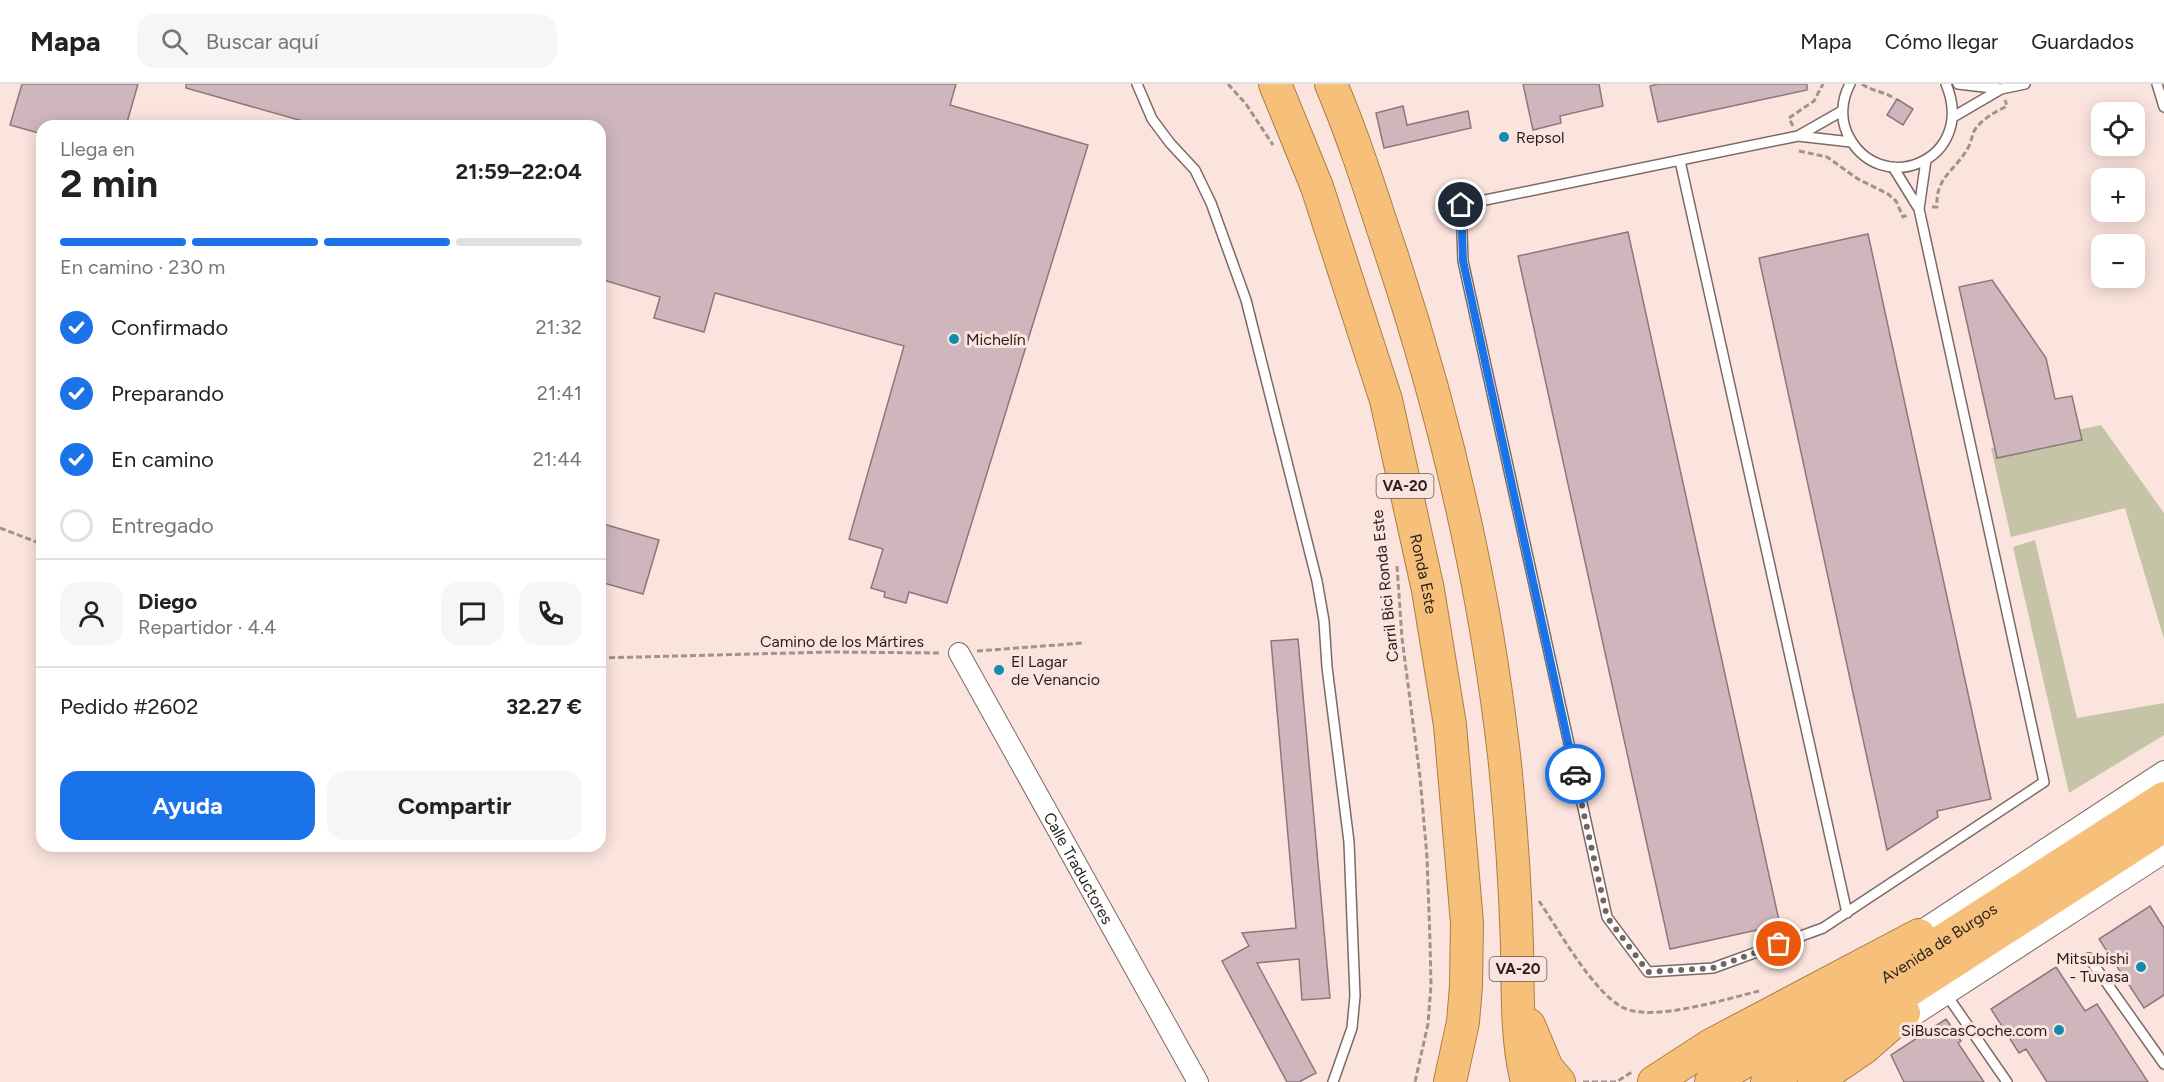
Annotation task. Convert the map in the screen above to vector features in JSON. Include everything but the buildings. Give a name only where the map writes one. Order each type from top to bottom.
[{"type":"highway","points":[[1258,84],[1287,115]]},
{"type":"highway","name":"Ronda Este","points":[[1275,84],[1317,187],[1386,400],[1428,590],[1450,725],[1467,923],[1463,1022],[1450,1082]]},
{"type":"highway","name":"VA-20","points":[[1340,92],[1438,406],[1466,530],[1496,689],[1505,763],[1514,856],[1518,998],[1523,1069],[1527,1082]]},
{"type":"highway","name":"Avenida de Burgos","points":[[2155,842],[2159,783]]},
{"type":"highway","name":"Avenida de Burgos","points":[[1711,1082],[1911,961],[2003,901],[2155,842]]},
{"type":"highway","name":"Avenida de Burgos","points":[[1767,1082],[1990,938],[2155,842]]},
{"type":"highway","points":[[1654,1082],[1711,1045],[1910,938],[2003,901]]},
{"type":"highway","points":[[1815,1082],[1864,1048],[1990,938]]},
{"type":"highway","points":[[1518,998],[1547,1068],[1559,1082]]},
{"type":"street","name":"Calle Traductores","points":[[959,653],[1198,1082]]},
{"type":"street","name":"Avenida de Burgos","points":[[1910,938],[2159,783]]},
{"type":"street","name":"Avenida de Burgos","points":[[1864,1048],[1946,994],[2155,842]]},
{"type":"lane","points":[[1137,84],[1152,119],[1195,170],[1215,214],[1246,300],[1317,581],[1324,621],[1349,842],[1355,984],[1352,1028],[1332,1082]]},
{"type":"lane","points":[[1850,84],[1845,93],[1842,111],[1844,127],[1851,142],[1870,159],[1893,167],[1910,166],[1926,160],[1945,142],[1951,130],[1953,117],[1952,99],[1946,84]]},
{"type":"lane","points":[[1958,84],[2001,89],[2025,84]]},
{"type":"lane","points":[[2157,84],[2164,107]]},
{"type":"lane","points":[[1953,117],[2001,89]]},
{"type":"lane","points":[[1842,111],[1798,136],[1461,205],[1463,261],[1607,917],[1648,972],[1713,968],[1823,928],[2044,782],[1919,209],[1893,167]]},
{"type":"lane","points":[[1798,136],[1851,142]]},
{"type":"lane","points":[[1919,209],[1926,160]]},
{"type":"lane","points":[[1680,161],[1846,912]]},
{"type":"lane","points":[[2089,958],[2164,1064]]},
{"type":"lane","points":[[1946,994],[2007,1082]]},
{"type":"path","points":[[1228,84],[1246,104],[1273,146]]},
{"type":"path","points":[[1862,84],[1871,90],[1884,91],[1895,99]]},
{"type":"path","points":[[0,528],[36,542]]},
{"type":"path","name":"Carril Bici Ronda Este","points":[[1396,564],[1402,638],[1420,777],[1427,857],[1431,985],[1428,1024],[1415,1082]]},
{"type":"path","name":"Camino de los Mártires","points":[[606,658],[817,653],[959,653],[1083,643]]},
{"type":"green space","points":[[2101,425],[2164,513],[2164,639],[2125,508],[2011,537],[1991,448]]},
{"type":"green space","points":[[2035,540],[2077,718],[2164,703],[2164,735],[2069,793],[2013,547]]},
{"type":"way so far","points":[[1575,774],[1607,917],[1648,972],[1713,968],[1779,944]]},
{"type":"place","name":"Repsol","points":[[1504,137]]},
{"type":"place","name":"Michelín","points":[[954,339]]},
{"type":"place","name":"El Lagar de Venancio","points":[[999,670]]},
{"type":"place","name":"Mitsubishi - Tuvasa","points":[[2141,967]]},
{"type":"place","name":"SiBuscasCoche.com","points":[[2059,1030]]},
{"type":"route","points":[[1461,205],[1463,261],[1575,774]]}]
